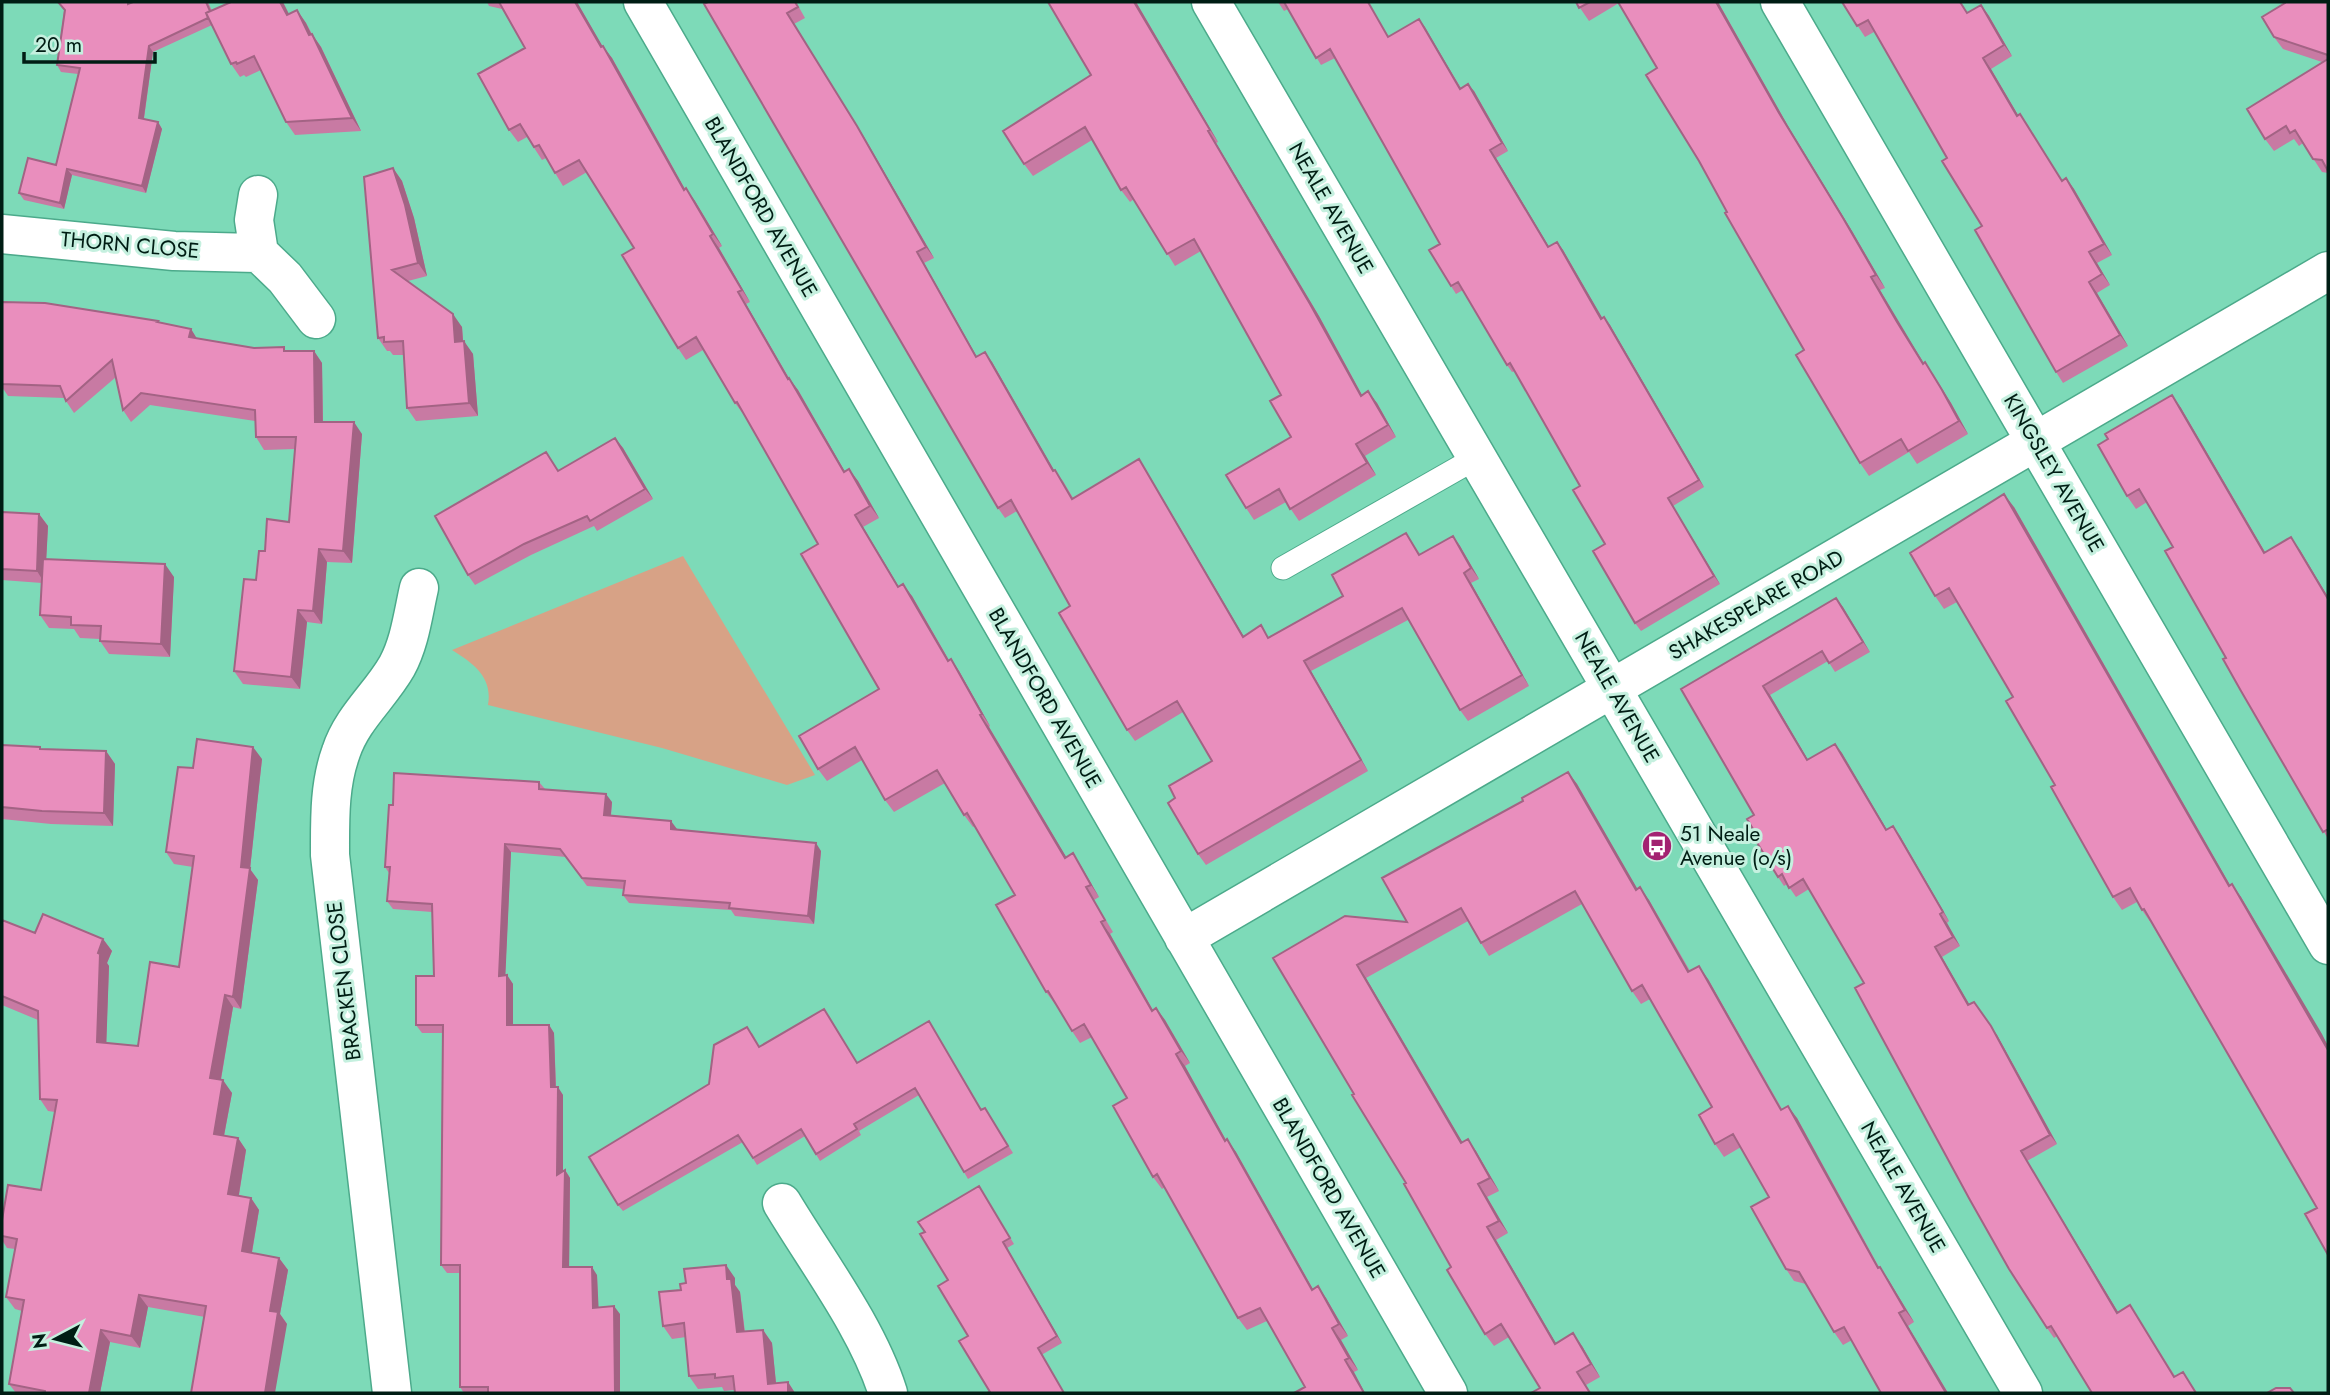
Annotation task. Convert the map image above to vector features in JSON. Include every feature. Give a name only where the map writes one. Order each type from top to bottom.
[{"type":"street","name":"BLANDFORD AVENUE","points":[[642,2],[1448,1393]]},
{"type":"street","name":"NEALE AVENUE","points":[[1211,2],[2022,1393]]},
{"type":"street","name":"KINGSLEY AVENUE","points":[[1780,2],[2328,945]]},
{"type":"street","points":[[258,195],[254,220],[259,253],[285,278],[316,319]]},
{"type":"street","name":"THORN CLOSE","points":[[2,234],[174,251],[259,253]]},
{"type":"street","name":"SHAKESPEARE ROAD","points":[[1184,938],[2328,271]]},
{"type":"street","name":"BRACKEN CLOSE","points":[[392,1393],[330,855],[330,800],[341,752],[358,717],[396,666],[408,638],[418,588]]},
{"type":"street","points":[[782,1203],[857,1324],[882,1372],[888,1393]]},
{"type":"lane","points":[[1283,568],[1476,458]]},
{"type":"shaded area","points":[[683,556],[815,775],[787,785],[662,748],[488,705],[487,686],[480,672],[452,650]]},
{"type":"building","points":[[58,2],[206,2],[210,11],[206,13],[208,18],[149,46],[139,118],[158,122],[142,186],[67,169],[60,203],[19,193],[28,158],[56,165],[80,68],[57,65],[65,10]]},
{"type":"building","points":[[231,2],[280,2],[287,15],[297,10],[309,35],[312,34],[352,118],[286,122],[254,56],[231,64],[206,13]]},
{"type":"building","points":[[499,2],[575,2],[601,47],[603,46],[684,190],[686,188],[713,234],[710,236],[742,290],[738,292],[788,379],[844,472],[849,469],[870,506],[855,515],[898,587],[903,584],[948,661],[951,659],[982,714],[980,715],[1065,858],[1073,853],[1091,885],[1086,887],[1105,920],[1101,922],[1152,1011],[1156,1008],[1181,1051],[1176,1054],[1312,1290],[1318,1286],[1339,1324],[1332,1328],[1349,1358],[1345,1360],[1364,1393],[1294,1393],[1305,1387],[1260,1308],[1238,1318],[1157,1174],[1153,1177],[1113,1106],[1127,1098],[1084,1024],[1072,1031],[1048,991],[1046,992],[996,905],[1015,895],[967,813],[964,815],[937,770],[885,800],[855,747],[818,769],[799,736],[879,689],[801,554],[818,544],[737,402],[735,403],[696,337],[678,348],[622,255],[634,248],[579,160],[555,173],[539,145],[534,147],[520,124],[509,130],[478,74],[525,48]]},
{"type":"building","points":[[795,2],[798,7],[787,13],[857,126],[926,247],[917,252],[976,357],[985,352],[1072,499],[1139,459],[1243,637],[1261,625],[1268,638],[1343,596],[1332,575],[1406,533],[1419,555],[1453,536],[1471,568],[1464,573],[1522,675],[1460,710],[1402,608],[1304,661],[1361,760],[1198,854],[1168,803],[1175,798],[1169,786],[1212,761],[1177,701],[1127,730],[1059,613],[1070,606],[1011,500],[998,508],[704,4]]},
{"type":"building","points":[[1048,2],[1134,2],[1361,396],[1368,391],[1388,425],[1356,444],[1367,463],[1290,509],[1279,489],[1246,508],[1226,475],[1291,437],[1270,401],[1281,395],[1194,239],[1167,254],[1126,187],[1121,190],[1085,127],[1024,164],[1003,131],[1091,75]]},
{"type":"building","points":[[1284,2],[1368,2],[1388,37],[1419,19],[1460,89],[1468,84],[1502,143],[1490,150],[1548,247],[1557,242],[1699,480],[1668,498],[1714,576],[1635,623],[1593,551],[1605,544],[1573,490],[1580,486],[1510,363],[1507,365],[1458,282],[1451,286],[1429,250],[1440,244],[1330,49],[1316,58]]},
{"type":"building","points":[[1576,2],[1590,2],[1579,8]]},
{"type":"building","points":[[1618,2],[1716,2],[1876,275],[1871,277],[1897,322],[1923,364],[1925,362],[1959,421],[1908,451],[1901,439],[1860,463],[1796,355],[1804,350],[1725,213],[1727,212],[1699,161],[1646,75],[1657,68]]},
{"type":"building","points":[[1842,2],[1960,2],[1967,13],[1981,5],[2004,45],[1983,58],[2017,116],[2020,114],[2062,181],[2066,178],[2104,244],[2089,252],[2102,274],[2089,282],[2120,335],[2056,372],[1975,230],[1982,226],[1942,161],[1947,158],[1868,20],[1857,26]]},
{"type":"building","points":[[2285,2],[2328,2],[2328,55],[2274,37],[2262,17]]},
{"type":"building","points":[[2328,59],[2328,171],[2322,160],[2313,159],[2295,130],[2290,133],[2286,126],[2265,139],[2247,109]]},
{"type":"building","points":[[393,168],[405,205],[418,263],[392,270],[453,314],[455,342],[464,341],[469,403],[407,408],[403,341],[384,342],[384,337],[378,338],[364,177]]},
{"type":"building","points":[[2,302],[45,303],[158,321],[191,329],[189,337],[254,348],[284,347],[284,351],[314,351],[315,422],[354,422],[343,551],[319,549],[313,611],[298,610],[291,677],[234,671],[244,579],[256,580],[259,551],[265,551],[267,519],[289,522],[296,437],[256,437],[255,410],[141,393],[123,410],[112,360],[66,401],[60,386],[2,384]]},
{"type":"building","points":[[2172,395],[2264,553],[2291,537],[2328,599],[2328,829],[2323,832],[2223,659],[2226,658],[2165,551],[2173,547],[2139,489],[2127,496],[2098,445],[2108,439],[2105,434]]},
{"type":"building","points":[[615,438],[645,489],[590,521],[587,516],[524,544],[468,575],[435,516],[546,452],[558,471]]},
{"type":"building","points":[[2004,494],[2229,886],[2232,884],[2328,1050],[2328,1255],[2305,1214],[2317,1208],[2144,909],[2142,910],[2130,888],[2113,897],[2051,787],[2055,785],[2006,701],[2013,697],[1949,588],[1935,596],[1910,553]]},
{"type":"building","points":[[2,512],[39,514],[37,571],[2,569]]},
{"type":"building","points":[[43,559],[165,564],[161,644],[100,641],[101,626],[71,625],[71,617],[40,615]]},
{"type":"building","points":[[1836,598],[1863,642],[1829,663],[1822,651],[1763,686],[1807,760],[1835,744],[1886,830],[1893,826],[1943,912],[1940,914],[1953,937],[1935,947],[1968,1005],[1974,1002],[1991,1026],[2050,1135],[2021,1151],[2117,1313],[2130,1305],[2174,1377],[2183,1372],[2196,1393],[2092,1393],[2051,1326],[2047,1328],[2009,1269],[1970,1200],[1855,988],[1864,983],[1803,879],[1789,888],[1782,874],[1778,877],[1753,836],[1756,834],[1747,819],[1754,815],[1681,689]]},
{"type":"building","points":[[197,739],[253,747],[241,867],[250,868],[233,997],[225,995],[210,1078],[223,1080],[214,1134],[238,1138],[228,1194],[251,1198],[242,1251],[279,1258],[270,1311],[278,1312],[265,1393],[191,1393],[206,1306],[139,1295],[131,1336],[101,1330],[89,1393],[45,1393],[9,1384],[24,1300],[6,1297],[17,1239],[2,1236],[2,1220],[8,1185],[41,1190],[57,1100],[40,1099],[38,1011],[2,996],[2,920],[35,933],[43,914],[103,939],[98,953],[97,1042],[138,1046],[150,962],[179,967],[194,856],[166,852],[178,767],[193,768]]},
{"type":"building","points":[[2,745],[106,751],[104,813],[2,807]]},
{"type":"building","points":[[1568,772],[1636,890],[1640,887],[1688,972],[1699,966],[1781,1110],[1788,1106],[1878,1268],[1880,1267],[1905,1310],[1899,1313],[1946,1393],[1881,1393],[1844,1327],[1834,1332],[1799,1272],[1786,1269],[1751,1207],[1769,1197],[1733,1134],[1715,1144],[1699,1115],[1712,1107],[1642,985],[1632,991],[1575,891],[1481,943],[1461,908],[1357,965],[1461,1143],[1468,1139],[1490,1178],[1478,1184],[1499,1221],[1487,1227],[1555,1344],[1573,1333],[1591,1364],[1577,1372],[1590,1393],[1531,1393],[1540,1388],[1501,1324],[1485,1334],[1447,1270],[1451,1267],[1404,1184],[1406,1183],[1273,958],[1345,916],[1407,922],[1382,878],[1523,801],[1522,798]]},
{"type":"building","points":[[394,773],[539,782],[539,789],[606,794],[604,815],[671,821],[671,829],[816,843],[808,916],[729,908],[730,903],[623,895],[625,881],[582,878],[560,849],[505,844],[499,976],[507,975],[507,1025],[549,1025],[551,1087],[558,1087],[557,1175],[565,1170],[563,1267],[592,1267],[593,1308],[614,1306],[615,1393],[488,1393],[488,1387],[460,1387],[460,1265],[441,1265],[443,1025],[416,1025],[416,976],[434,976],[432,904],[387,901],[390,867],[385,867]]},
{"type":"building","points":[[824,1009],[857,1063],[929,1021],[981,1110],[985,1108],[1008,1146],[964,1172],[915,1088],[854,1124],[857,1129],[816,1154],[801,1129],[753,1158],[738,1135],[618,1205],[589,1157],[709,1084],[714,1045],[747,1027],[759,1047]]},
{"type":"building","points":[[979,1186],[1010,1238],[1003,1242],[1057,1336],[1038,1348],[1064,1393],[987,1393],[990,1392],[959,1341],[968,1336],[938,1286],[948,1280],[920,1234],[925,1232],[918,1222]]},
{"type":"building","points":[[726,1265],[727,1279],[731,1279],[737,1332],[763,1330],[768,1384],[788,1382],[788,1393],[735,1393],[733,1376],[689,1376],[684,1323],[663,1326],[659,1292],[681,1290],[680,1284],[686,1283],[684,1269]]},
{"type":"building","points":[[2276,1388],[2290,1388],[2294,1393],[2267,1393]]},
{"type":"place","name":"51 Neale Avenue (o/s)","points":[[1657,846]]}]
